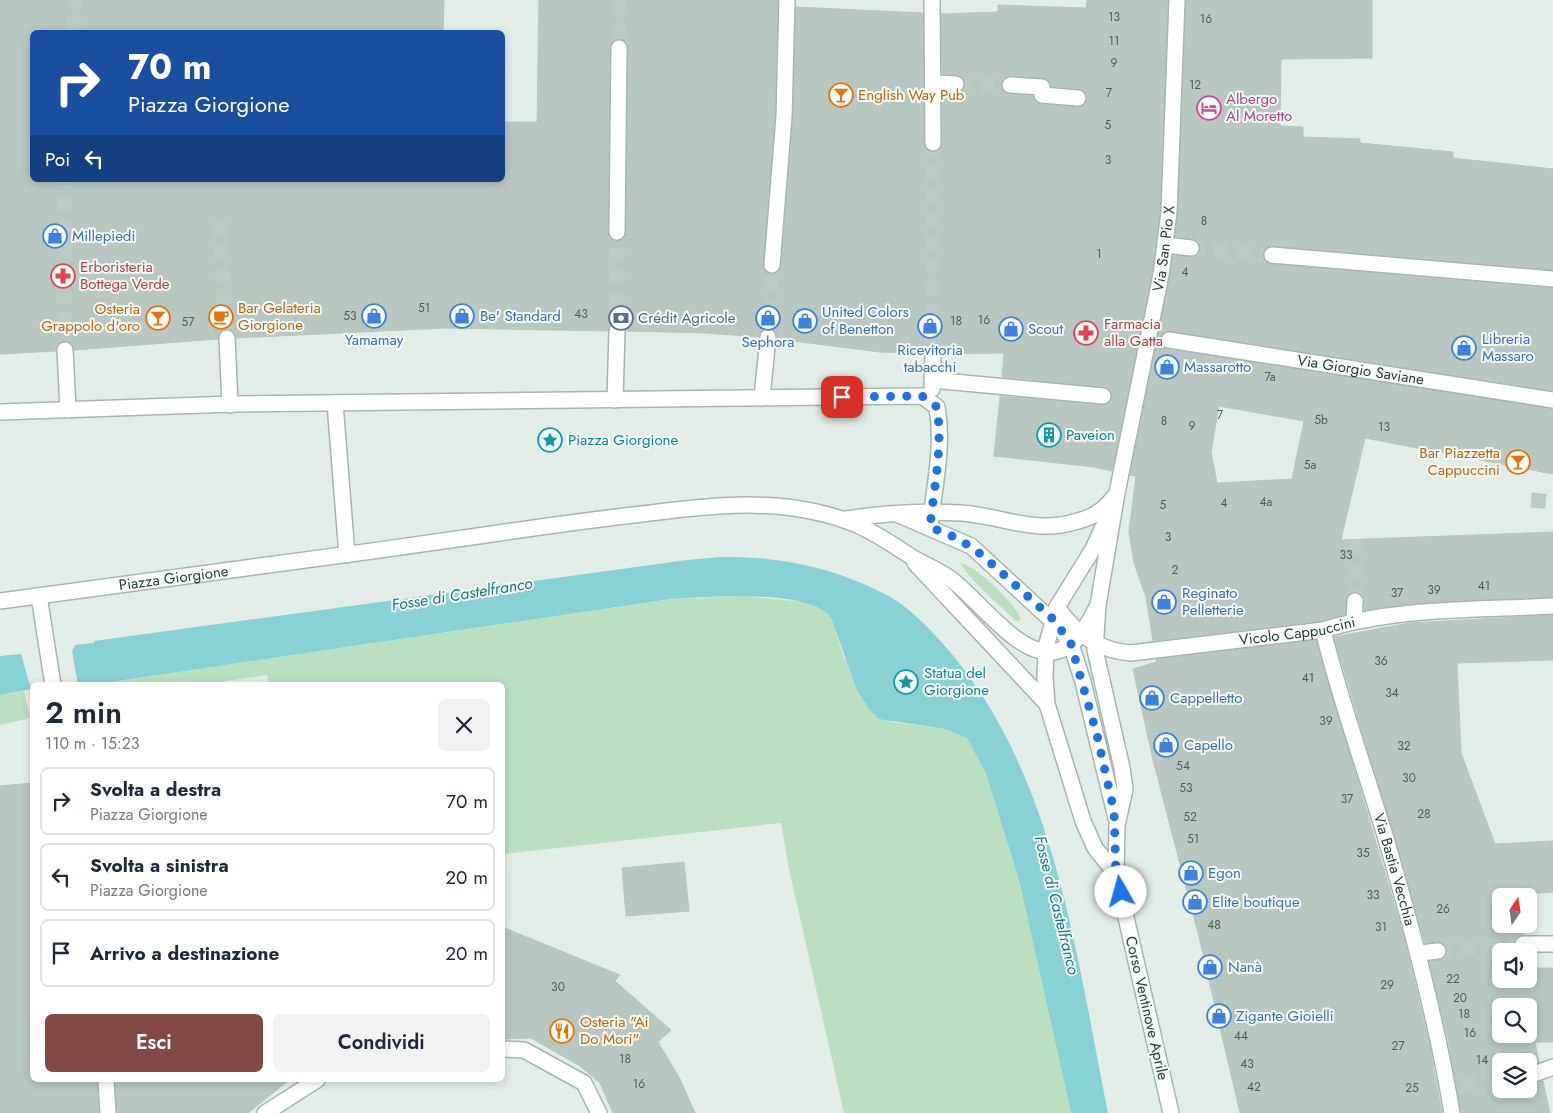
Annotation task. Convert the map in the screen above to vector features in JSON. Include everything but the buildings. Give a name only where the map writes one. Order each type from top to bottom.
[{"type":"street","points":[[772,265],[784,117],[787,0]]},
{"type":"street","points":[[932,0],[933,143]]},
{"type":"street","name":"Via San Pio X","points":[[1117,493],[1158,294],[1165,245],[1169,212],[1177,0]]},
{"type":"street","points":[[617,232],[619,48]]},
{"type":"street","points":[[934,83],[956,84]]},
{"type":"street","points":[[1010,84],[1042,87],[1042,95],[1078,98]]},
{"type":"street","points":[[1165,245],[1191,248]]},
{"type":"street","points":[[1272,255],[1553,279]]},
{"type":"street","points":[[615,400],[617,331]]},
{"type":"street","points":[[226,338],[230,405]]},
{"type":"street","points":[[762,398],[768,338]]},
{"type":"street","name":"Via Giorgio Saviane","points":[[1169,340],[1553,400]]},
{"type":"street","points":[[66,350],[68,410]]},
{"type":"street","points":[[932,403],[933,354]]},
{"type":"street","points":[[932,380],[1103,396]]},
{"type":"street","points":[[0,412],[334,403],[922,396],[937,407],[941,429],[940,454],[931,520]]},
{"type":"street","points":[[334,403],[347,554]]},
{"type":"street","points":[[846,519],[897,514],[931,520],[964,513],[1006,522],[1051,528],[1092,517],[1102,510],[1117,493]]},
{"type":"street","points":[[1116,874],[1117,825],[1124,789],[1123,775],[1098,668],[1095,644],[1098,605],[1117,493]]},
{"type":"street","points":[[1116,874],[1095,848],[1083,821],[1047,704],[1046,652],[1055,614],[1093,549],[1117,493]]},
{"type":"street","name":"Piazza Giorgione","points":[[0,601],[556,525],[715,506],[768,505],[846,519]]},
{"type":"street","points":[[846,519],[881,536],[948,577],[1019,643],[1046,652],[1058,651],[1076,639],[1098,605]]},
{"type":"street","name":"Vicolo Cappuccini","points":[[931,520],[971,546],[1055,614],[1076,639],[1131,653],[1324,630],[1354,620],[1420,613],[1553,606]]},
{"type":"street","points":[[908,554],[1047,704]]},
{"type":"street","points":[[39,596],[52,682]]},
{"type":"street","points":[[1354,620],[1355,601]]},
{"type":"street","name":"Via Bastia Vecchia","points":[[1324,630],[1333,670],[1383,828],[1455,1085],[1452,1113]]},
{"type":"street","points":[[1076,639],[1117,825]]},
{"type":"street","name":"Corso Ventinove Aprile","points":[[1116,874],[1171,1113]]},
{"type":"street","points":[[1537,944],[1553,944]]},
{"type":"street","points":[[1419,953],[1438,951]]},
{"type":"street","points":[[505,1049],[524,1050],[584,1083],[599,1113]]},
{"type":"street","points":[[1537,1073],[1553,1067]]},
{"type":"street","points":[[106,1082],[108,1113]]},
{"type":"street","points":[[265,1113],[314,1082]]},
{"type":"green space","points":[[961,563],[977,571],[996,587],[1012,605],[1021,620],[1016,621],[994,601],[969,575]]},
{"type":"green space","points":[[743,596],[805,602],[825,610],[831,618],[844,658],[892,722],[945,729],[967,738],[986,774],[1019,880],[1071,1113],[844,1113],[789,869],[781,823],[505,854],[505,682],[268,682],[267,675],[219,682],[110,682],[673,599]]},
{"type":"green space","points":[[24,691],[30,718],[0,725],[0,695]]},
{"type":"water","name":"Fosse di Castelfranco","points":[[742,557],[784,561],[825,570],[865,585],[893,599],[916,616],[944,645],[982,695],[1012,749],[1036,806],[1056,867],[1071,928],[1108,1113],[1071,1113],[1019,880],[986,774],[967,738],[945,729],[879,719],[869,709],[857,690],[831,618],[820,608],[781,598],[757,596],[671,599],[110,682],[77,682],[72,651],[75,645],[94,643],[94,641],[687,560]]},
{"type":"water","points":[[21,654],[30,689],[0,695],[0,656]]},
{"type":"tunnel","points":[[73,30],[75,0]]},
{"type":"tunnel","points":[[618,0],[619,48]]},
{"type":"tunnel","points":[[956,84],[1010,85]]},
{"type":"tunnel","points":[[933,143],[933,354]]},
{"type":"tunnel","points":[[65,350],[64,230],[66,182]]},
{"type":"tunnel","points":[[219,221],[227,338]]},
{"type":"tunnel","points":[[617,232],[617,331]]},
{"type":"tunnel","points":[[1191,248],[1272,255]]},
{"type":"tunnel","points":[[768,337],[772,265]]},
{"type":"tunnel","points":[[1531,500],[1553,502]]},
{"type":"tunnel","points":[[1355,601],[1357,537]]},
{"type":"tunnel","points":[[1438,951],[1492,947]]},
{"type":"tunnel","points":[[1462,1084],[1492,1082]]},
{"type":"place","name":"English Way Pub","points":[[841,95]]},
{"type":"place","name":"Albergo Al Moretto","points":[[1209,108]]},
{"type":"place","name":"Millepiedi","points":[[55,236]]},
{"type":"place","name":"Erboristeria Bottega Verde","points":[[63,276]]},
{"type":"place","name":"Yamamay","points":[[374,316]]},
{"type":"place","name":"Be' Standard","points":[[462,316]]},
{"type":"place","name":"Bar Gelateria Giorgione","points":[[221,317]]},
{"type":"place","name":"Osteria Grappolo d'oro","points":[[158,318]]},
{"type":"place","name":"Crédit Agricole","points":[[621,318]]},
{"type":"place","name":"Sephora","points":[[768,318]]},
{"type":"place","name":"United Colors of Benetton","points":[[805,321]]},
{"type":"place","name":"Ricevitoria tabacchi","points":[[930,326]]},
{"type":"place","name":"Scout","points":[[1011,329]]},
{"type":"place","name":"Farmacia alla Gatta","points":[[1086,333]]},
{"type":"place","name":"Libreria Massaro","points":[[1464,348]]},
{"type":"place","name":"Massarotto","points":[[1167,367]]},
{"type":"place","name":"Paveion","points":[[1049,435]]},
{"type":"place","name":"Piazza Giorgione","points":[[550,440]]},
{"type":"place","name":"Bar Piazzetta Cappuccini","points":[[1518,462]]},
{"type":"place","name":"Reginato Pelletterie","points":[[1164,602]]},
{"type":"place","name":"Statua del Giorgione","points":[[906,682]]},
{"type":"place","name":"Cappelletto","points":[[1152,698]]},
{"type":"place","name":"Capello","points":[[1166,745]]},
{"type":"place","name":"Egon","points":[[1191,873]]},
{"type":"place","name":"Elite boutique","points":[[1195,902]]},
{"type":"place","name":"Nanà","points":[[1210,967]]},
{"type":"place","name":"Zigante Gioielli","points":[[1219,1016]]},
{"type":"place","name":"Osteria \"Ai Do Mori\"","points":[[562,1031]]},
{"type":"route","points":[[842,397],[922,396],[937,407],[941,429],[940,454],[930,527],[959,539],[982,555],[1054,620],[1071,644],[1097,735],[1117,825],[1118,867],[1116,874],[1121,892]]}]
